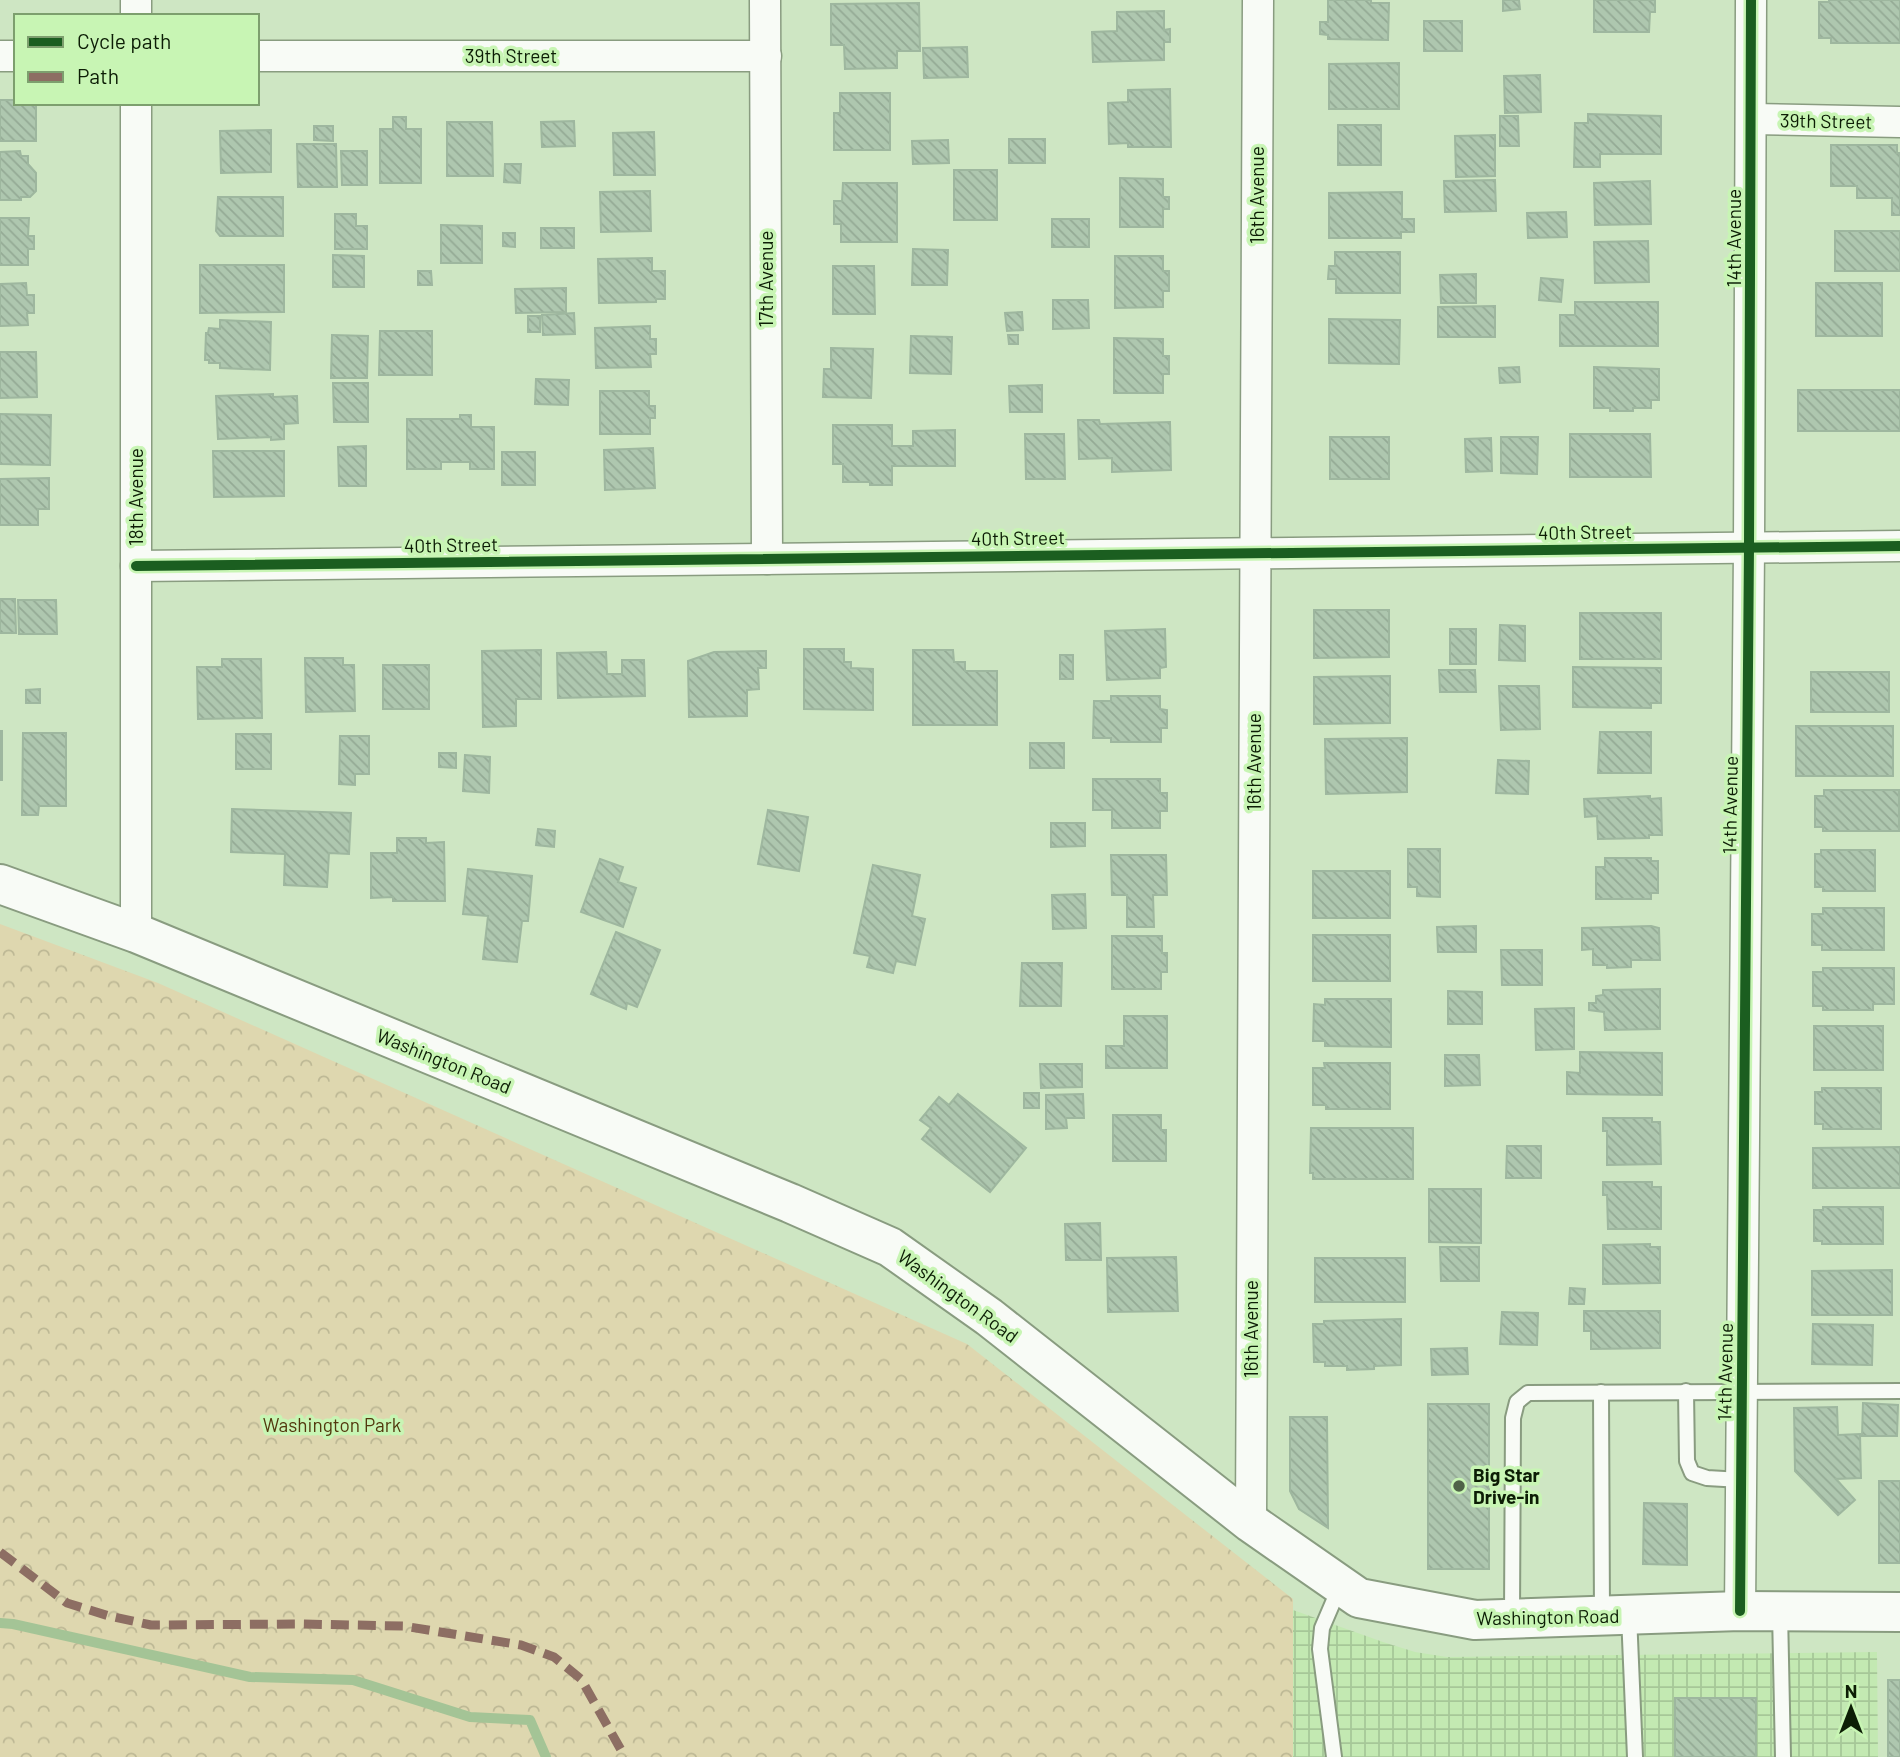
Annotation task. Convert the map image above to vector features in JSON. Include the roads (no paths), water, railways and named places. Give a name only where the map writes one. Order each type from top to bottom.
[{"type":"main road","name":"Washington Road","points":[[0,884],[136,933],[790,1203],[890,1247],[989,1317],[1251,1523],[1359,1598],[1475,1620],[1740,1611],[1900,1612]]},
{"type":"street","name":"17th Avenue","points":[[765,0],[767,559]]},
{"type":"street","name":"16th Avenue","points":[[1251,1523],[1258,0]]},
{"type":"street","name":"14th Avenue","points":[[1740,1611],[1751,0]]},
{"type":"street","name":"39th Street","points":[[259,56],[766,56]]},
{"type":"street","name":"18th Avenue","points":[[136,105],[136,933]]},
{"type":"street","name":"39th Street","points":[[1752,119],[1900,122]]},
{"type":"street","name":"40th Street","points":[[136,566],[1900,546]]},
{"type":"lane","points":[[1686,1391],[1687,1461],[1692,1473],[1707,1478],[1741,1480]]},
{"type":"lane","points":[[1512,1619],[1513,1418],[1517,1402],[1528,1393],[1900,1391]]},
{"type":"lane","points":[[1601,1392],[1615,1616],[1635,1757]]},
{"type":"lane","points":[[1334,1757],[1320,1649],[1322,1628],[1341,1585]]},
{"type":"lane","points":[[1780,1612],[1783,1757]]},
{"type":"waterway","points":[[0,1623],[250,1677],[353,1680],[470,1717],[530,1720],[546,1757]]},
{"type":"place","name":"Big Star Drive-in","points":[[1459,1486]]},
{"type":"park label","name":"Washington Park","points":[[332,1425]]}]
